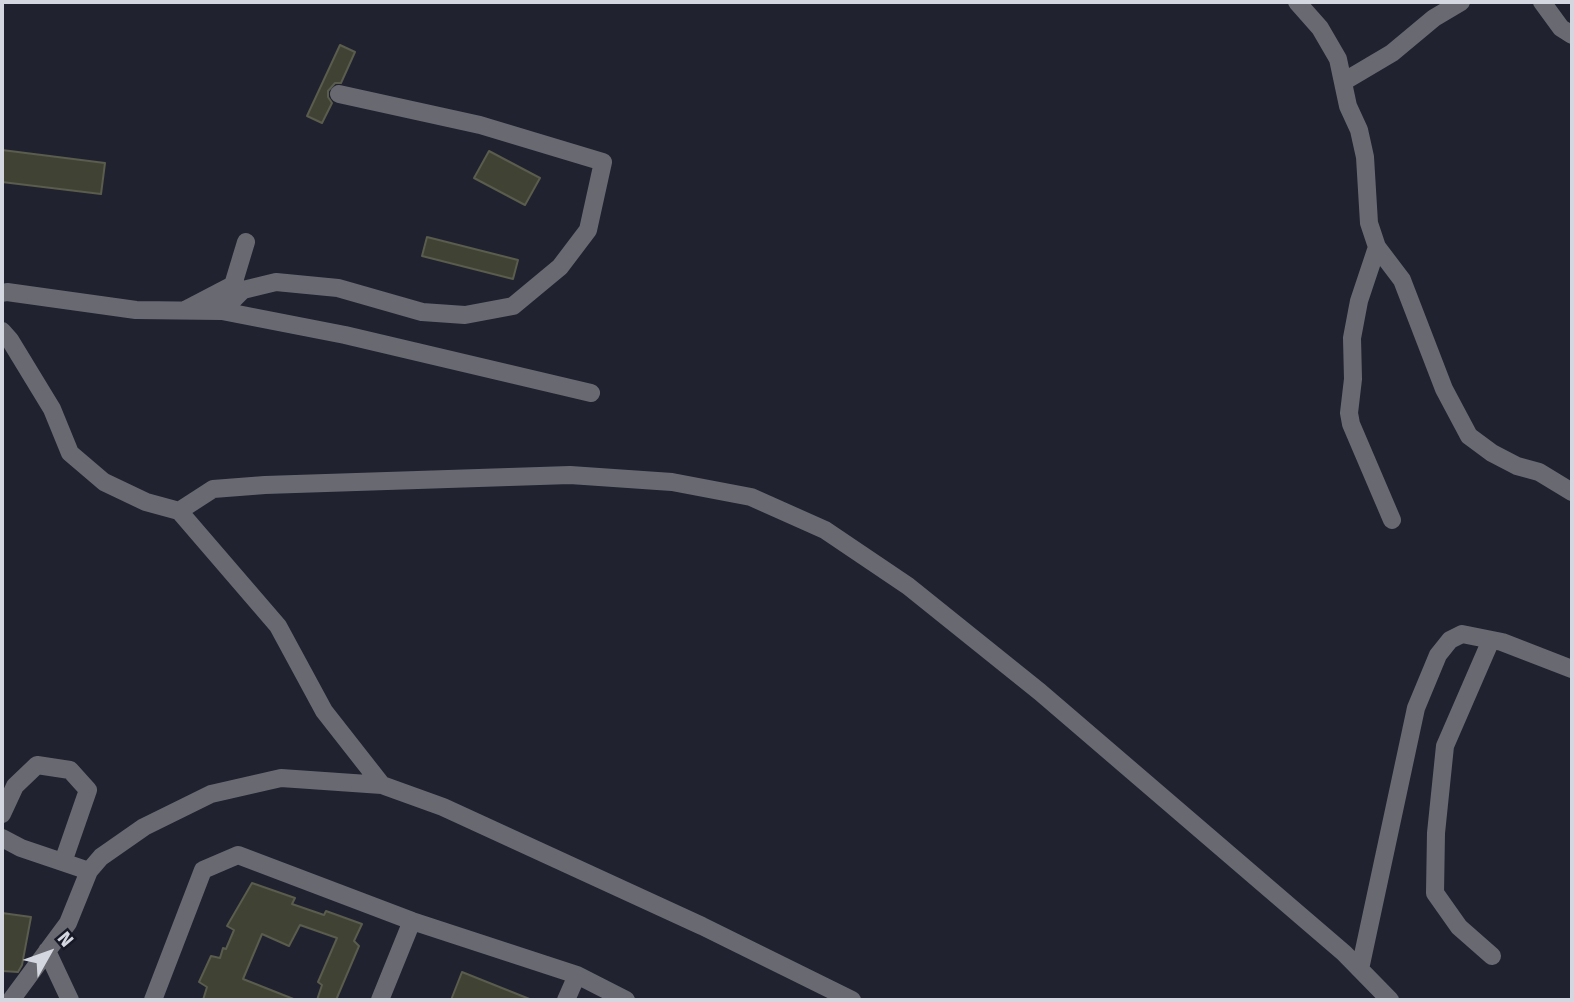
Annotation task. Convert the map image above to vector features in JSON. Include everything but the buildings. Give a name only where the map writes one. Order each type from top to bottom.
[{"type":"street","points":[[1297,2],[1332,45],[1338,58],[1365,157],[1369,223],[1377,247],[1402,280],[1444,389],[1469,436],[1492,453],[1517,466],[1539,472],[1572,492]]},
{"type":"street","points":[[1343,82],[1392,53],[1434,18],[1461,2]]},
{"type":"street","points":[[1542,2],[1561,28],[1572,35]]},
{"type":"street","points":[[222,311],[243,290],[276,282],[338,288],[422,312],[465,315],[513,306],[560,267],[589,229],[603,162],[480,125],[339,94]]},
{"type":"street","points":[[184,311],[233,285],[246,242]]},
{"type":"street","points":[[1377,247],[1359,301],[1352,338],[1353,380],[1349,413],[1392,520]]},
{"type":"street","points":[[2,293],[136,310],[222,311],[345,335],[591,393]]},
{"type":"street","points":[[2,331],[52,408],[70,453],[104,482],[146,502],[179,511],[278,626],[324,711],[383,785]]},
{"type":"street","points":[[179,511],[213,489],[570,475],[672,481],[751,498],[825,530],[908,586],[1051,701],[1236,858],[1360,969],[1390,1000]]},
{"type":"street","points":[[1360,969],[1416,708],[1438,655],[1450,640],[1462,634],[1531,652],[1572,669]]},
{"type":"street","points":[[1491,640],[1445,746],[1436,833],[1436,893],[1459,928],[1492,956]]},
{"type":"street","points":[[2,814],[15,786],[37,765],[70,770],[88,790],[64,862]]},
{"type":"street","points":[[9,995],[68,923],[89,871],[101,857],[144,827],[211,794],[281,778],[383,785],[443,807],[702,926],[852,1000]]},
{"type":"street","points":[[2,838],[21,848],[89,871]]},
{"type":"street","points":[[153,1000],[204,870],[238,855],[412,921],[577,975],[626,1000]]},
{"type":"street","points":[[380,1000],[412,921]]},
{"type":"street","points":[[47,951],[71,1000]]},
{"type":"street","points":[[566,1000],[577,975]]}]
